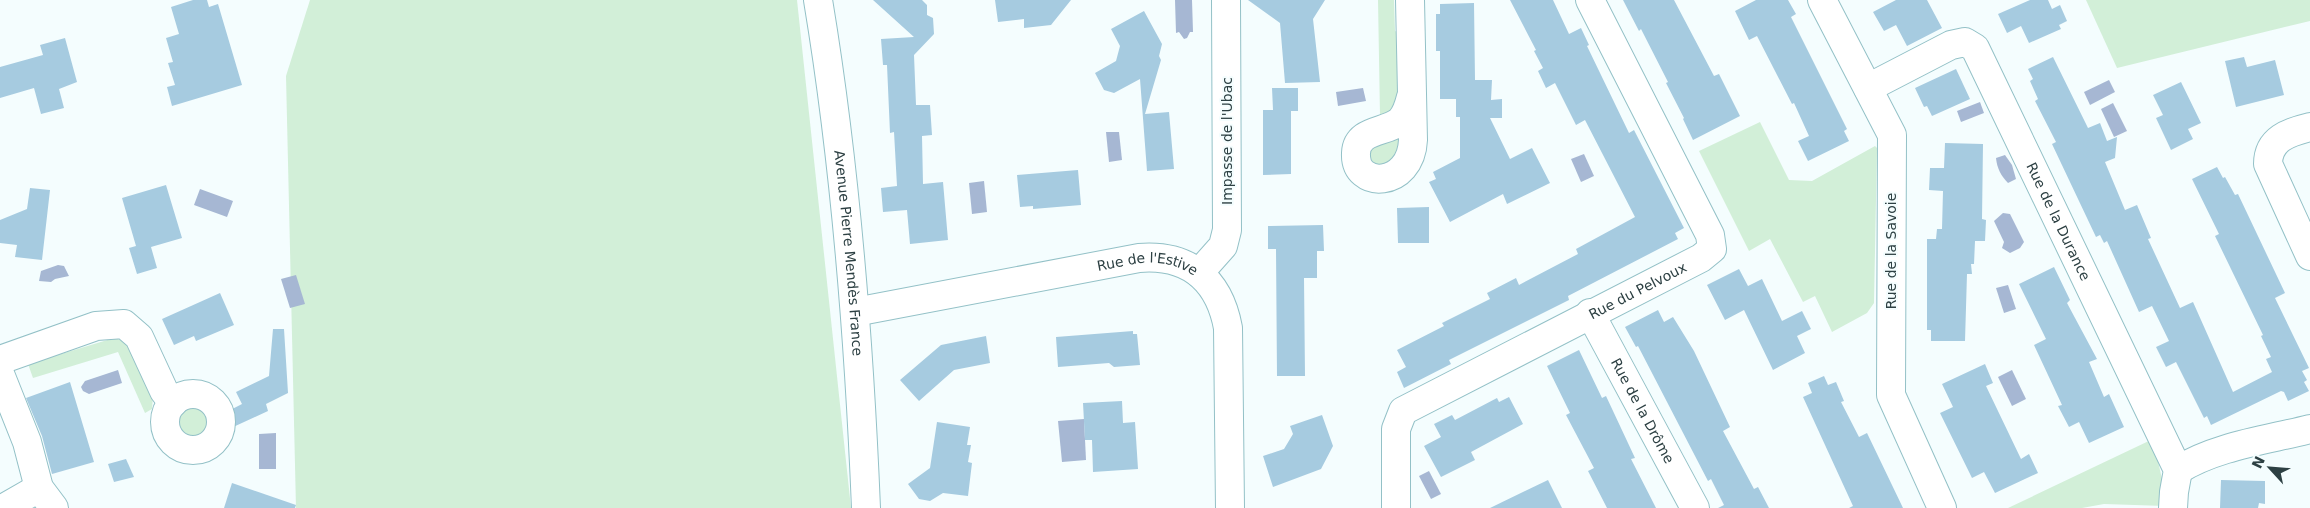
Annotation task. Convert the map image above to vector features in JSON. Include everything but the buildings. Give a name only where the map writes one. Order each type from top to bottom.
[{"type":"street","name":"Avenue Pierre Mendès France","points":[[818,0],[834,93],[855,312],[860,371],[866,508]]},
{"type":"street","name":"Impasse de l'Ubac","points":[[1199,273],[1223,246],[1227,230],[1226,0]]},
{"type":"street","points":[[1410,0],[1411,97]]},
{"type":"street","name":"Rue du Pelvoux","points":[[1396,508],[1396,428],[1404,411],[1590,313],[1705,256],[1712,249],[1713,244],[1710,234],[1590,0]]},
{"type":"street","name":"Rue de la Savoie","points":[[1822,0],[1892,136],[1891,395],[1942,508]]},
{"type":"street","name":"Rue de la Durance","points":[[1868,88],[1952,45],[1965,42],[1975,48],[2178,470]]},
{"type":"street","points":[[2310,127],[2288,133],[2278,140],[2269,154],[2268,164],[2310,256]]},
{"type":"street","name":"Rue de l'Estive","points":[[855,312],[1138,258],[1151,257],[1172,260],[1199,273],[1217,294],[1228,328],[1230,508]]},
{"type":"street","name":"Rue de la Drôme","points":[[1590,313],[1695,508]]},
{"type":"street","points":[[0,360],[96,326],[124,324],[139,338],[164,391],[173,402]]},
{"type":"street","points":[[0,374],[47,498],[4,508]]},
{"type":"street","points":[[2173,508],[2178,470],[2190,463],[2216,453],[2310,429]]},
{"type":"green space","points":[[310,0],[797,0],[851,508],[296,508],[286,76]]},
{"type":"green space","points":[[1378,0],[1394,0],[1395,31],[1402,35],[1403,98],[1387,114],[1380,116]]},
{"type":"green space","points":[[2086,0],[2310,0],[2310,21],[2117,68]]},
{"type":"green space","points":[[1760,122],[1789,180],[1812,181],[1875,146],[1877,148],[1874,303],[1867,313],[1832,332],[1815,296],[1803,302],[1770,239],[1749,251],[1699,151]]},
{"type":"green space","points":[[1396,138],[1400,140],[1397,161],[1375,170],[1365,151],[1370,145]]},
{"type":"green space","points":[[114,338],[129,342],[153,396],[152,409],[145,413],[118,352],[33,378],[28,364]]},
{"type":"green space","points":[[197,403],[204,406],[210,412],[213,423],[212,431],[204,440],[197,443],[189,443],[182,440],[174,431],[173,419],[176,412],[185,404]]},
{"type":"green space","points":[[2153,439],[2164,488],[2165,506],[2104,504],[2082,508],[2008,508]]},
{"type":"water","points":[[1175,0],[1192,0],[1193,32],[1190,32],[1187,38],[1184,39],[1179,32],[1176,33]]},
{"type":"water","points":[[2109,80],[2115,92],[2090,105],[2084,92]]},
{"type":"water","points":[[1363,88],[1366,101],[1338,106],[1336,92]]},
{"type":"water","points":[[1980,102],[1984,113],[1961,122],[1957,111]]},
{"type":"water","points":[[2113,103],[2127,131],[2114,137],[2101,109]]},
{"type":"water","points":[[1106,132],[1119,132],[1122,160],[1109,162]]},
{"type":"water","points":[[1584,154],[1594,176],[1581,182],[1571,159]]},
{"type":"water","points":[[2005,155],[2012,165],[2016,179],[2008,183],[2000,172],[1996,158]]},
{"type":"water","points":[[984,181],[987,212],[972,214],[969,183]]},
{"type":"water","points":[[200,189],[233,201],[227,217],[194,205]]},
{"type":"water","points":[[2003,213],[2010,214],[2024,242],[2020,248],[2010,253],[2002,248],[2004,242],[1994,221]]},
{"type":"water","points":[[58,265],[64,266],[69,276],[55,279],[51,282],[39,281],[41,271]]},
{"type":"water","points":[[296,275],[305,304],[290,308],[281,279]]},
{"type":"water","points":[[2008,285],[2016,309],[2004,313],[1996,288]]},
{"type":"water","points":[[118,370],[122,383],[89,394],[83,391],[81,387],[85,381]]},
{"type":"water","points":[[2012,370],[2026,399],[2012,406],[1998,377]]},
{"type":"water","points":[[1084,419],[1086,460],[1062,462],[1058,421]]},
{"type":"water","points":[[276,433],[276,469],[259,469],[259,434]]},
{"type":"water","points":[[1429,471],[1441,494],[1431,499],[1419,476]]}]
